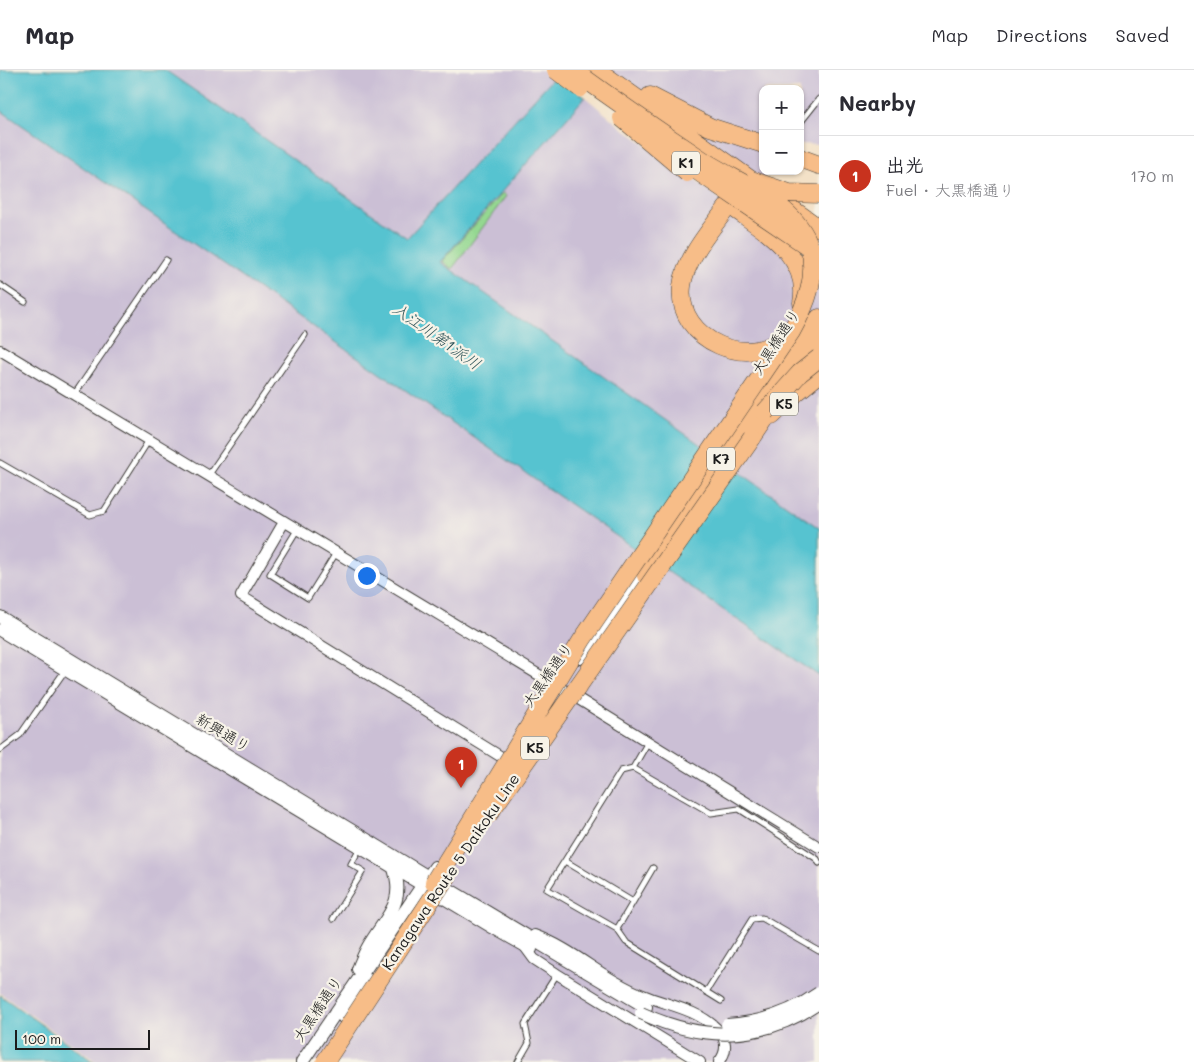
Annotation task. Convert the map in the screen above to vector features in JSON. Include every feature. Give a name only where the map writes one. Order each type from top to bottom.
[{"type":"highway","name":"K1","points":[[556,70],[750,208],[819,253]]},
{"type":"highway","points":[[431,883],[540,713],[582,640],[791,332],[810,293],[814,276],[811,251],[805,236],[792,218],[767,198],[707,163],[573,70]]},
{"type":"highway","points":[[583,70],[735,185],[815,230]]},
{"type":"highway","name":"K1","points":[[597,70],[815,230]]},
{"type":"highway","points":[[612,70],[674,110],[710,127],[759,143]]},
{"type":"highway","points":[[622,118],[666,157],[776,240],[792,257],[800,273],[804,290],[802,306],[792,327],[783,339],[769,347],[746,351],[723,347],[708,340],[690,320],[683,304],[682,286],[689,263],[735,185]]},
{"type":"highway","points":[[650,123],[760,183],[789,193],[819,194]]},
{"type":"highway","points":[[804,150],[819,150]]},
{"type":"highway","points":[[804,159],[819,165]]},
{"type":"highway","name":"K7","points":[[628,604],[724,456],[819,318]]},
{"type":"highway","name":"K7","points":[[752,438],[818,342]]},
{"type":"highway","name":"K5","points":[[628,604],[765,412],[788,385],[818,342]]},
{"type":"highway","name":"K5","points":[[752,438],[788,400],[819,374]]},
{"type":"highway","name":"Kanagawa Route 5 Daikoku Line","points":[[326,1062],[474,835],[752,438]]},
{"type":"highway","name":"Kanagawa Route 5 Daikoku Line","points":[[320,1062],[395,948],[431,883],[628,604]]},
{"type":"street","name":"大黒橋通り","points":[[302,1062],[344,1001],[572,695],[720,456],[819,306]]},
{"type":"street","name":"大黒橋通り","points":[[312,1062],[431,883],[508,761],[559,688],[731,464],[818,342]]},
{"type":"street","points":[[0,350],[572,695],[819,847]]},
{"type":"street","points":[[284,522],[241,596],[508,761]]},
{"type":"street","name":"新興通り","points":[[0,617],[69,665],[360,848],[393,866],[431,883]]},
{"type":"street","name":"新興通り","points":[[0,630],[69,665],[431,883]]},
{"type":"street","points":[[344,1001],[368,947],[389,918],[397,898],[398,880],[393,866]]},
{"type":"street","points":[[431,883],[510,927],[643,1010],[680,1021],[700,1025],[742,1024],[772,1018],[819,993]]},
{"type":"street","points":[[431,883],[523,944],[643,1010],[687,1031],[726,1034],[746,1033],[780,1024],[819,1003]]},
{"type":"street","points":[[510,927],[552,943],[627,988],[676,1006],[715,1027],[724,1038],[726,1046],[719,1062]]},
{"type":"street","points":[[523,944],[534,959],[700,1062]]},
{"type":"lane","points":[[735,185],[604,98],[614,85],[815,230]]},
{"type":"lane","points":[[804,118],[819,99]]},
{"type":"lane","points":[[74,395],[166,260]]},
{"type":"lane","points":[[0,285],[25,302]]},
{"type":"lane","points":[[208,476],[305,335]]},
{"type":"lane","points":[[0,463],[90,515],[104,511],[149,440]]},
{"type":"lane","points":[[297,530],[270,574],[308,598],[336,553]]},
{"type":"lane","points":[[0,750],[20,735],[69,665]]},
{"type":"lane","points":[[633,768],[648,742]]},
{"type":"lane","points":[[721,1001],[626,942],[617,929],[547,889],[621,771],[633,768],[711,813],[740,810],[817,859],[819,863]]},
{"type":"lane","points":[[334,919],[362,871],[351,864],[360,848]]},
{"type":"lane","points":[[564,861],[632,902]]},
{"type":"lane","points":[[617,929],[653,868]]},
{"type":"lane","points":[[706,992],[752,919],[762,918],[819,951]]},
{"type":"lane","points":[[518,1062],[529,1043],[526,1024],[557,974]]},
{"type":"shaded area","points":[[165,70],[549,70],[556,75],[407,238]]},
{"type":"shaded area","points":[[608,70],[819,70],[819,145],[804,144],[804,85],[759,85],[759,175],[766,175],[763,179]]},
{"type":"shaded area","points":[[585,97],[621,127],[766,232],[819,266],[819,528],[440,262]]},
{"type":"shaded area","points":[[0,110],[819,676],[819,1062],[97,1062],[0,993]]},
{"type":"green space","points":[[503,193],[506,196],[452,269],[442,261]]},
{"type":"water","name":"入江川第1派川","points":[[0,70],[165,70],[407,238],[556,75],[585,97],[440,262],[819,528],[819,676],[0,110]]},
{"type":"water","points":[[0,995],[94,1062],[0,1062]]},
{"type":"place","name":"出光","points":[[461,788]]}]
